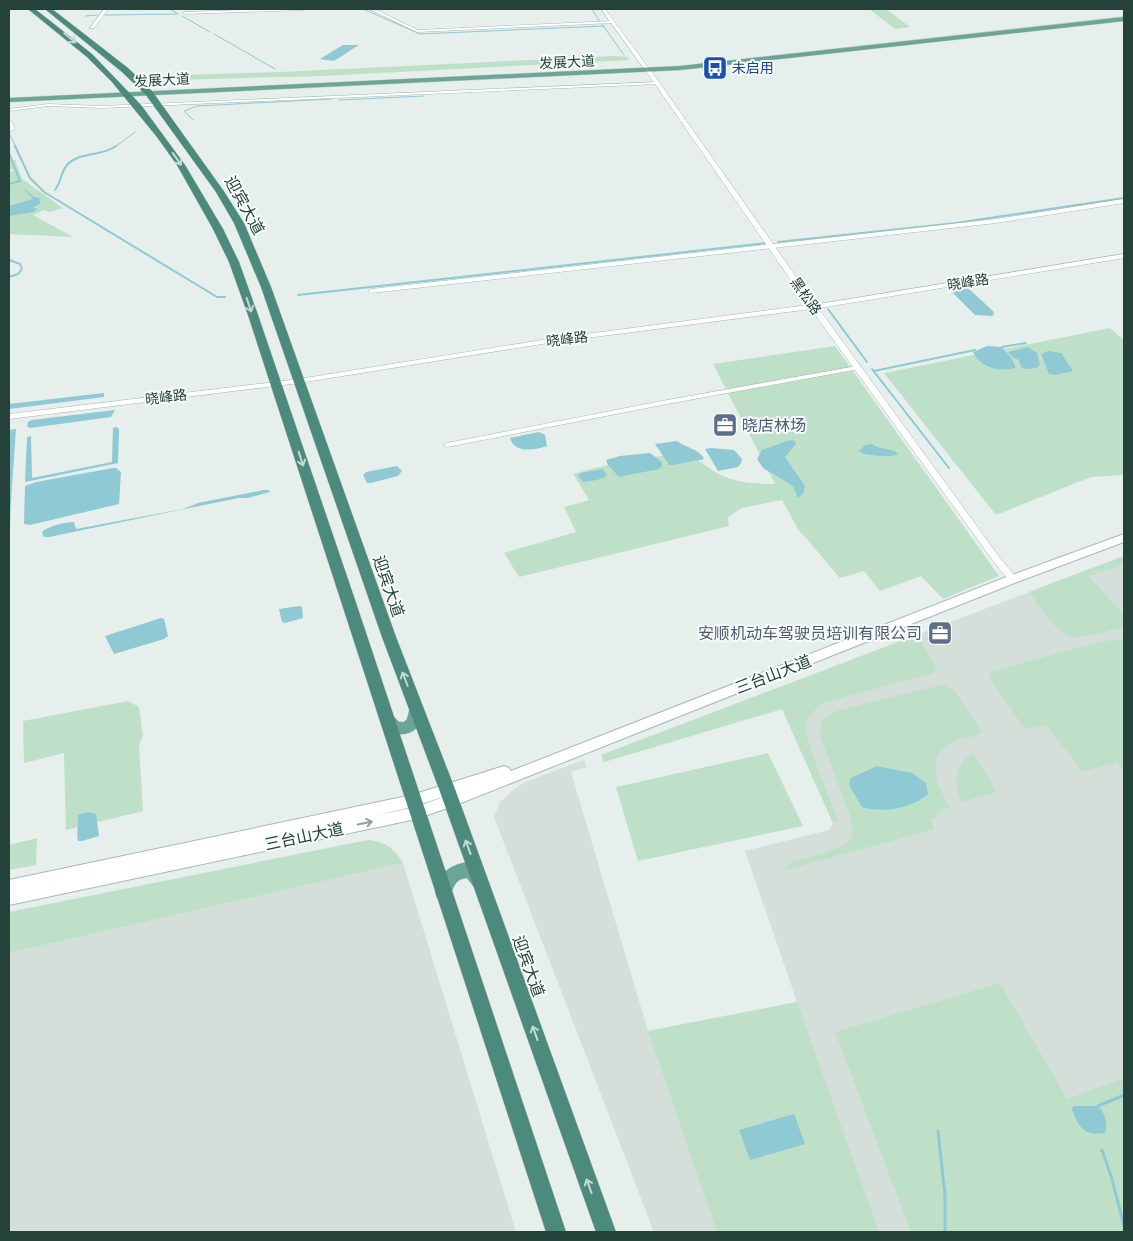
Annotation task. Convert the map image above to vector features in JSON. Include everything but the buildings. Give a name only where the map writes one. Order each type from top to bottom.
[{"type":"highway","points":[[31,9],[72,40],[139,105],[183,168],[220,233],[245,294],[276,384],[414,807],[556,1232]]},
{"type":"highway","name":"迎宾大道","points":[[48,9],[70,24],[146,90],[220,192],[239,224],[266,287],[389,637],[449,795],[606,1232]]},
{"type":"main road","name":"发展大道","points":[[681,65],[1124,13]]},
{"type":"main road","name":"发展大道","points":[[9,100],[126,91],[681,65],[1124,19]]},
{"type":"main road","name":"发展大道","points":[[9,92],[126,91]]},
{"type":"main road","name":"三台山大道","points":[[9,898],[414,807],[590,746],[1013,579],[1124,538]]},
{"type":"main road","points":[[386,718],[395,728],[406,727],[413,724],[416,720],[416,708]]},
{"type":"main road","name":"三台山大道","points":[[9,887],[414,807]]},
{"type":"main road","points":[[443,893],[446,879],[450,874],[463,870],[471,870],[480,883]]},
{"type":"street","points":[[92,27],[106,9]]},
{"type":"street","points":[[185,12],[304,9]]},
{"type":"street","points":[[371,9],[422,31],[613,22]]},
{"type":"street","name":"黑松路","points":[[603,9],[657,83],[813,307],[997,560],[1013,579]]},
{"type":"street","points":[[9,110],[48,104],[102,107],[657,83]]},
{"type":"street","points":[[9,122],[12,129],[9,130]]},
{"type":"street","points":[[371,291],[996,221],[1124,201]]},
{"type":"street","name":"晓峰路","points":[[9,416],[299,381],[548,341],[813,307],[1124,256]]},
{"type":"street","points":[[447,444],[654,404],[857,368]]},
{"type":"shaded area","points":[[1124,556],[1124,1232],[654,1232],[494,817],[500,802],[515,788],[525,782],[584,760],[587,767],[571,772],[648,1031],[797,1002],[745,851],[825,831],[830,829],[833,823],[782,709],[604,762],[601,755]]},
{"type":"shaded area","points":[[403,863],[516,1232],[9,1232],[9,953]]},
{"type":"green space","points":[[869,9],[886,9],[910,27],[895,29]]},
{"type":"green space","points":[[615,56],[627,57],[629,60],[323,76],[173,80],[151,76],[280,72]]},
{"type":"green space","points":[[9,160],[15,160],[22,179],[63,208],[50,212],[44,210],[33,215],[73,237],[9,234],[9,172],[14,171],[9,168]]},
{"type":"green space","points":[[1110,328],[1124,340],[1124,475],[1091,477],[996,515],[884,373]]},
{"type":"green space","points":[[835,346],[999,576],[943,599],[921,576],[880,591],[864,571],[840,578],[798,529],[782,500],[742,508],[728,517],[729,526],[519,577],[504,553],[576,532],[564,507],[589,500],[573,474],[651,457],[681,456],[693,458],[732,479],[753,483],[775,484],[713,364]]},
{"type":"green space","points":[[1124,556],[1124,565],[1088,576],[1124,614],[1124,628],[1077,637],[1070,636],[1056,627],[1029,592]]},
{"type":"green space","points":[[917,635],[935,665],[936,670],[934,673],[822,703],[808,719],[806,725],[809,745],[838,821],[833,823],[782,709],[604,762],[601,755]]},
{"type":"green space","points":[[1124,639],[1124,771],[1117,762],[1083,772],[1046,725],[1024,728],[990,679],[989,675],[993,671],[1103,641]]},
{"type":"green space","points":[[945,684],[953,689],[982,731],[974,736],[957,740],[940,753],[936,770],[937,780],[950,807],[937,813],[938,816],[930,820],[935,829],[786,870],[790,863],[841,846],[848,842],[852,835],[851,818],[820,736],[822,721],[828,715],[840,710]]},
{"type":"green space","points":[[128,701],[139,707],[143,736],[139,745],[143,811],[66,830],[64,753],[24,763],[23,721]]},
{"type":"green space","points":[[768,753],[803,826],[638,861],[616,787]]},
{"type":"green space","points":[[973,753],[997,792],[962,802],[957,788],[957,775],[962,763]]},
{"type":"green space","points":[[37,838],[36,865],[9,870],[9,845]]},
{"type":"green space","points":[[368,840],[380,842],[389,847],[403,863],[9,953],[9,912]]},
{"type":"green space","points":[[1000,983],[1067,1099],[1124,1078],[1124,1232],[911,1232],[835,1032]]},
{"type":"green space","points":[[797,1002],[879,1232],[717,1232],[648,1031]]},
{"type":"water","points":[[343,45],[359,45],[334,61],[320,59]]},
{"type":"water","points":[[22,187],[34,197],[41,198],[39,199],[41,203],[33,208],[38,209],[33,212],[9,216],[9,206],[33,199]]},
{"type":"water","points":[[961,286],[968,288],[994,312],[993,316],[975,315],[949,289]]},
{"type":"water","points":[[987,346],[1002,347],[1012,359],[1016,368],[991,368],[981,362],[973,352]]},
{"type":"water","points":[[1028,347],[1037,353],[1040,365],[1036,368],[1026,369],[1021,367],[1019,360],[1008,352]]},
{"type":"water","points":[[1048,351],[1061,353],[1073,371],[1056,375],[1049,374],[1041,354]]},
{"type":"water","points":[[104,393],[104,397],[9,409],[9,404]]},
{"type":"water","points":[[115,410],[111,417],[30,428],[27,426],[28,422],[32,420]]},
{"type":"water","points":[[113,428],[119,429],[118,463],[25,482],[27,437],[31,436],[32,478],[112,462]]},
{"type":"water","points":[[16,429],[10,526],[9,527],[9,430]]},
{"type":"water","points":[[539,432],[545,435],[547,446],[537,449],[520,449],[512,443],[510,438]]},
{"type":"water","points":[[790,440],[795,441],[796,444],[785,457],[805,486],[804,492],[798,498],[793,486],[763,468],[757,459],[762,450]]},
{"type":"water","points":[[677,441],[698,452],[704,458],[702,460],[669,465],[655,444]]},
{"type":"water","points":[[872,444],[892,450],[898,454],[878,456],[859,451],[865,445]]},
{"type":"water","points":[[705,449],[734,450],[742,459],[741,463],[738,467],[718,471]]},
{"type":"water","points":[[650,453],[662,462],[662,466],[659,469],[619,477],[606,460],[620,456]]},
{"type":"water","points":[[397,466],[402,471],[398,476],[367,483],[363,475],[366,472]]},
{"type":"water","points":[[113,468],[121,472],[119,504],[30,525],[24,524],[25,486],[36,482]]},
{"type":"water","points":[[603,469],[607,476],[597,480],[583,482],[578,476],[580,473]]},
{"type":"water","points":[[264,490],[270,492],[49,537],[44,537],[42,532],[53,526],[66,523],[74,522],[76,529],[183,509],[198,503]]},
{"type":"water","points":[[302,607],[303,618],[285,623],[282,622],[279,609]]},
{"type":"water","points":[[161,618],[164,619],[168,636],[164,639],[114,654],[105,636]]},
{"type":"water","points":[[877,766],[912,773],[926,783],[928,794],[913,803],[896,808],[879,810],[862,807],[849,785],[851,778]]},
{"type":"water","points":[[88,812],[96,814],[99,836],[78,841],[78,815]]},
{"type":"water","points":[[1073,1106],[1098,1106],[1105,1119],[1105,1133],[1092,1133],[1083,1129],[1076,1120],[1072,1109]]},
{"type":"water","points":[[794,1114],[805,1144],[750,1160],[739,1130]]},
{"type":"waterway","points":[[170,9],[177,13]]},
{"type":"waterway","points":[[363,9],[420,34],[603,26]]},
{"type":"waterway","points":[[592,9],[600,22]]},
{"type":"waterway","points":[[105,15],[178,14]]},
{"type":"waterway","points":[[86,16],[97,15]]},
{"type":"waterway","points":[[182,16],[210,32]]},
{"type":"waterway","points":[[603,26],[624,55]]},
{"type":"waterway","points":[[214,34],[275,69]]},
{"type":"waterway","points":[[339,100],[424,96]]},
{"type":"waterway","points":[[193,120],[184,111],[197,106],[332,99]]},
{"type":"waterway","points":[[115,147],[135,132]]},
{"type":"waterway","points":[[9,133],[16,147]]},
{"type":"waterway","points":[[15,146],[30,178],[44,192],[217,297],[225,297]]},
{"type":"waterway","points":[[55,190],[65,168],[72,161],[104,152],[116,146]]},
{"type":"waterway","points":[[9,153],[20,181],[9,184]]},
{"type":"waterway","points":[[778,242],[956,223],[1124,198]]},
{"type":"waterway","points":[[298,295],[767,243]]},
{"type":"waterway","points":[[9,260],[20,264],[22,269],[18,274],[9,277]]},
{"type":"waterway","points":[[828,309],[867,362]]},
{"type":"waterway","points":[[1002,347],[1026,343]]},
{"type":"waterway","points":[[874,371],[975,350]]},
{"type":"waterway","points":[[872,369],[949,468]]},
{"type":"waterway","points":[[1098,1106],[1124,1095]]},
{"type":"waterway","points":[[938,1131],[945,1195],[945,1232]]},
{"type":"waterway","points":[[1102,1150],[1112,1179],[1124,1226]]},
{"type":"place","name":"未启用","points":[[715,68]]},
{"type":"place","name":"晓店林场","points":[[725,425]]},
{"type":"place","name":"安顺机动车驾驶员培训有限公司","points":[[940,633]]}]
